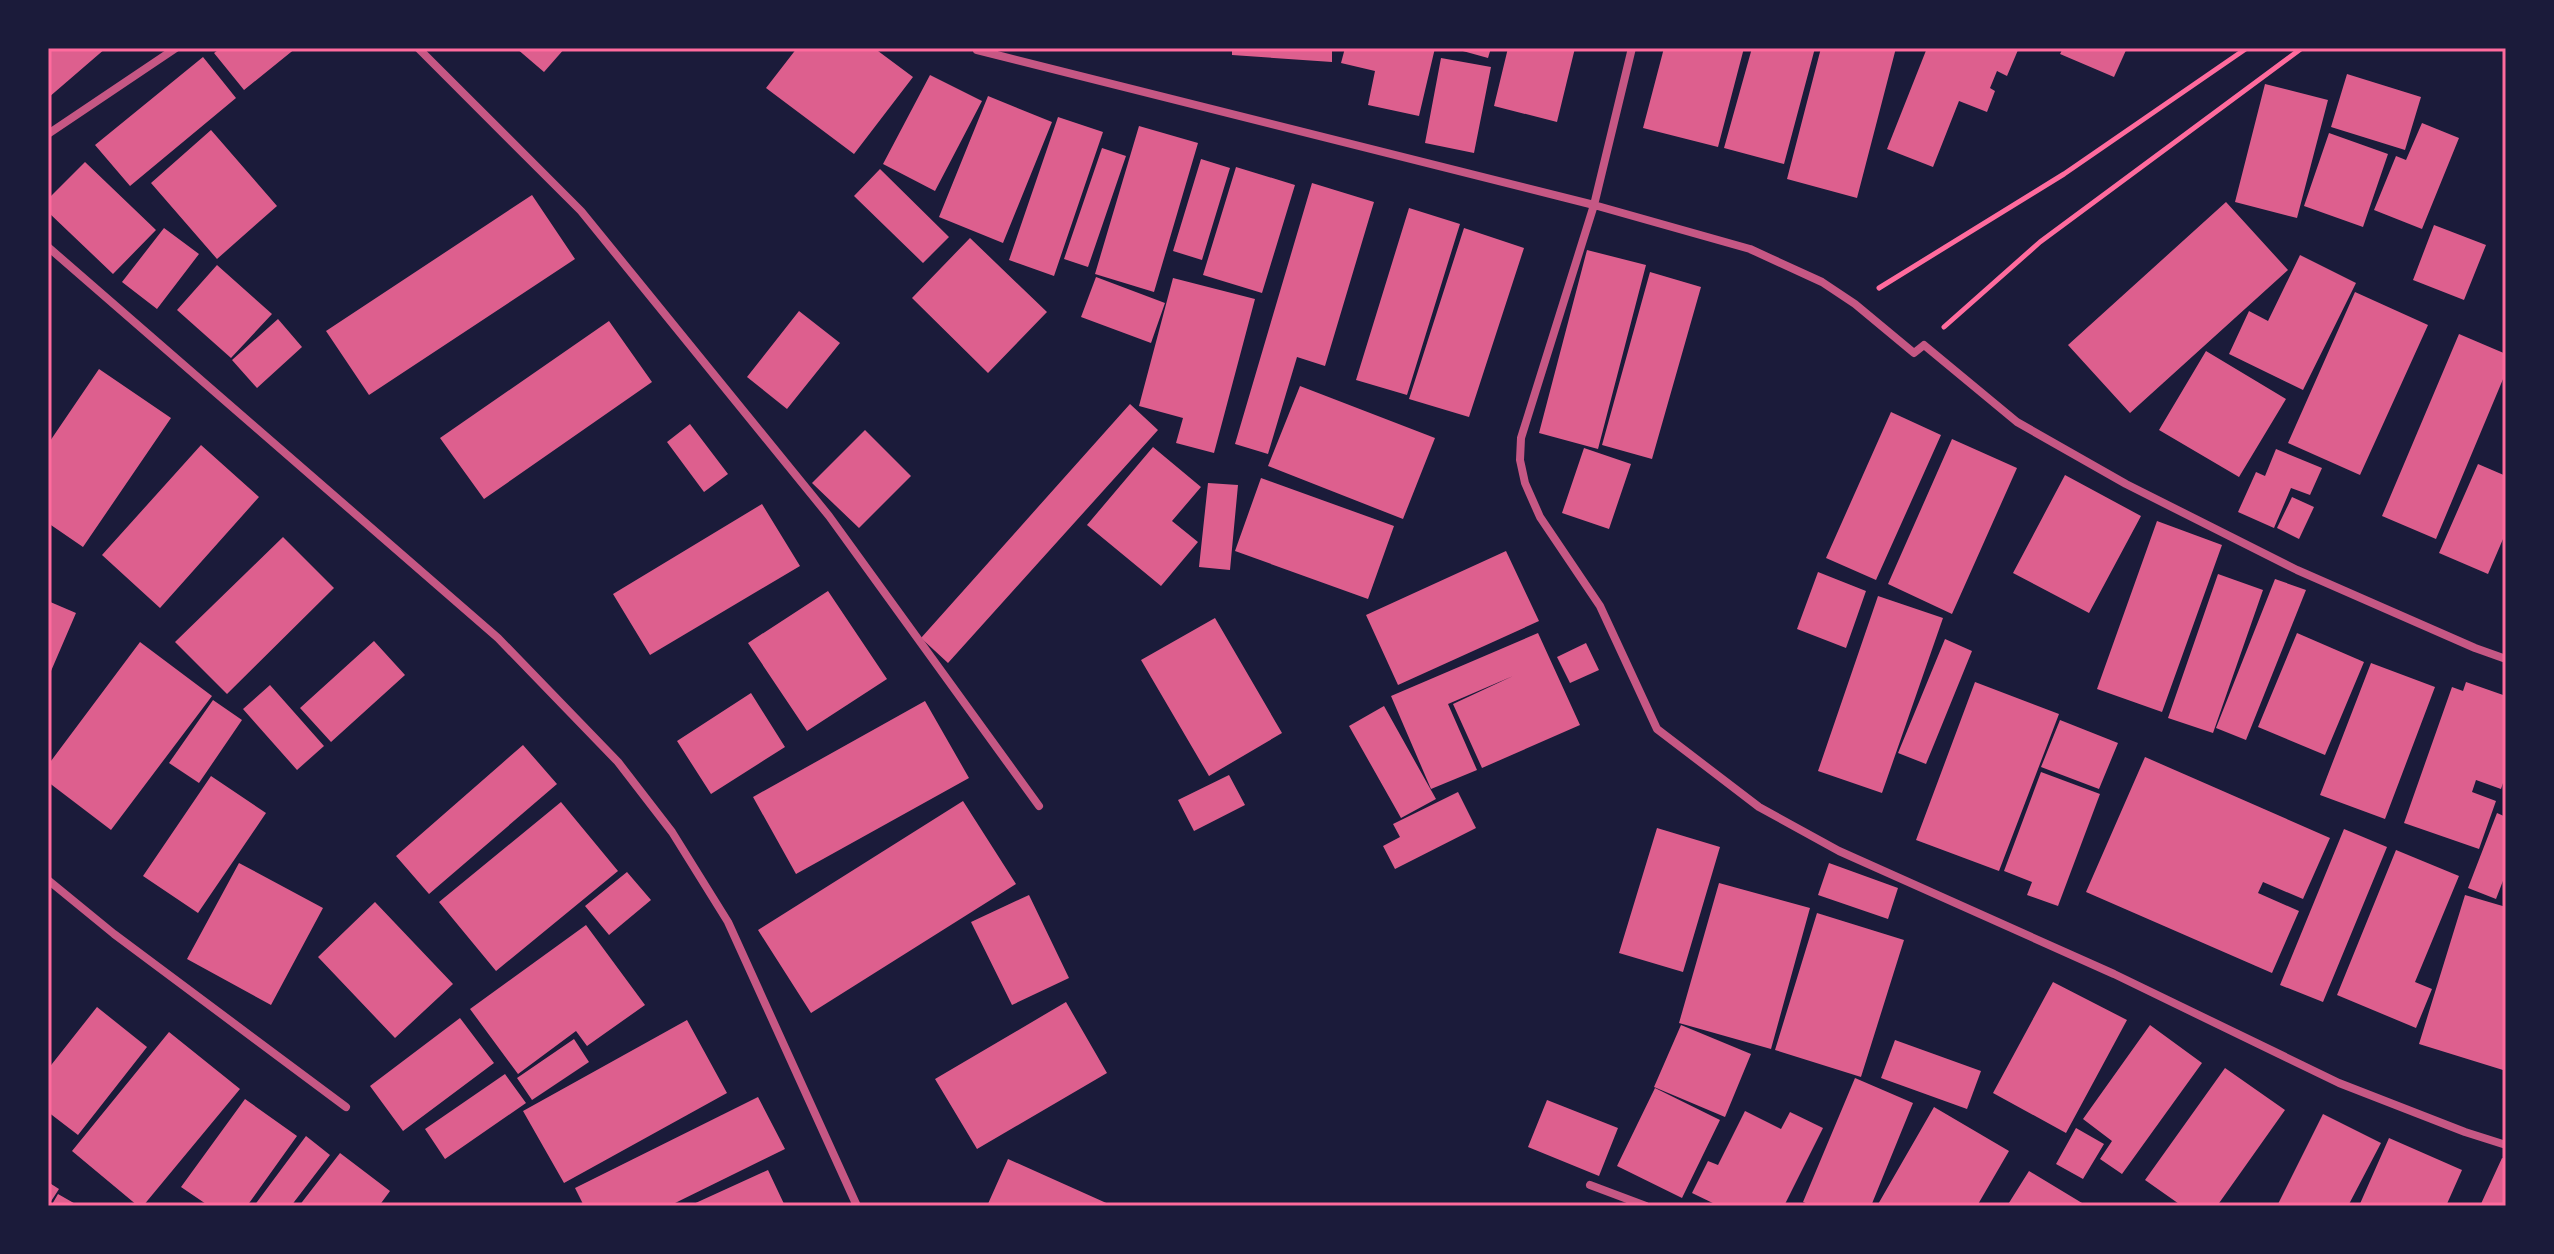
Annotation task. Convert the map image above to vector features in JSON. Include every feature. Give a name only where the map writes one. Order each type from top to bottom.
[{"type":"street","points":[[48,134],[176,48]]},
{"type":"street","points":[[418,48],[581,211],[829,516],[1039,806]]},
{"type":"street","points":[[1632,48],[1594,205],[1521,438],[1520,460],[1525,483],[1540,517],[1600,606],[1657,729],[1759,807],[1839,851],[2114,974],[2339,1083],[2506,1145]]},
{"type":"street","points":[[977,50],[1594,205],[1750,249],[1822,282],[1855,304],[1914,353],[1924,345],[2017,422],[2126,484],[2297,570],[2506,659]]},
{"type":"street","points":[[48,247],[498,638],[618,762],[672,832],[728,922],[857,1206]]},
{"type":"street","points":[[48,880],[125,942],[346,1107]]},
{"type":"street","points":[[1590,1185],[1646,1206]]},
{"type":"path","points":[[1855,304],[2064,174],[2247,48]]},
{"type":"path","points":[[1924,345],[2040,242],[2302,48]]},
{"type":"building","points":[[48,48],[106,48],[48,98]]},
{"type":"building","points":[[221,48],[296,48],[244,90],[214,53]]},
{"type":"building","points":[[516,48],[565,48],[544,72]]},
{"type":"building","points":[[797,48],[874,48],[913,77],[854,154],[766,88]]},
{"type":"building","points":[[1232,48],[1332,48],[1332,62],[1232,55]]},
{"type":"building","points":[[1345,48],[1435,48],[1419,116],[1368,105],[1375,71],[1341,63]]},
{"type":"building","points":[[1452,48],[1491,48],[1488,58]]},
{"type":"building","points":[[1508,48],[1575,48],[1557,122],[1494,106]]},
{"type":"building","points":[[1664,48],[1744,48],[1718,147],[1643,128]]},
{"type":"building","points":[[1752,48],[1815,48],[1784,164],[1724,148]]},
{"type":"building","points":[[1821,48],[1896,48],[1857,198],[1787,179]]},
{"type":"building","points":[[1927,48],[2018,50],[2007,76],[1997,71],[1990,88],[1995,91],[1987,112],[1959,101],[1933,167],[1887,149]]},
{"type":"building","points":[[2063,48],[2127,48],[2114,77],[2060,54]]},
{"type":"building","points":[[203,57],[236,98],[130,186],[95,145]]},
{"type":"building","points":[[1441,58],[1491,67],[1474,153],[1425,143]]},
{"type":"building","points":[[2347,74],[2421,97],[2405,150],[2331,127]]},
{"type":"building","points":[[930,75],[982,101],[935,191],[883,164]]},
{"type":"building","points":[[2265,84],[2328,100],[2297,218],[2235,202]]},
{"type":"building","points":[[988,96],[1052,122],[1003,243],[939,217]]},
{"type":"building","points":[[1058,117],[1103,132],[1054,276],[1009,260]]},
{"type":"building","points":[[2422,123],[2459,138],[2422,229],[2374,210],[2396,156],[2406,160]]},
{"type":"building","points":[[1139,126],[1198,143],[1154,292],[1095,274]]},
{"type":"building","points":[[211,130],[277,206],[217,259],[151,183]]},
{"type":"building","points":[[2329,133],[2388,154],[2363,227],[2304,206]]},
{"type":"building","points":[[1102,148],[1126,156],[1088,267],[1064,259]]},
{"type":"building","points":[[1201,159],[1230,168],[1202,260],[1173,251]]},
{"type":"building","points":[[85,162],[156,230],[113,274],[48,212],[48,199]]},
{"type":"building","points":[[1236,167],[1295,185],[1262,293],[1203,275]]},
{"type":"building","points":[[880,169],[949,237],[923,263],[854,196]]},
{"type":"building","points":[[1312,183],[1374,202],[1325,366],[1297,357],[1268,454],[1235,444]]},
{"type":"building","points":[[532,195],[575,259],[369,395],[326,331]]},
{"type":"building","points":[[2226,202],[2288,270],[2130,413],[2068,345]]},
{"type":"building","points":[[1409,208],[1460,224],[1407,395],[1356,380]]},
{"type":"building","points":[[2434,225],[2486,245],[2464,300],[2413,280]]},
{"type":"building","points":[[164,228],[199,254],[157,309],[122,282]]},
{"type":"building","points":[[1464,228],[1524,248],[1469,417],[1409,399]]},
{"type":"building","points":[[970,238],[1047,312],[988,373],[912,298]]},
{"type":"building","points":[[1587,250],[1646,265],[1598,449],[1539,433]]},
{"type":"building","points":[[2300,255],[2356,283],[2303,390],[2229,354],[2249,311],[2268,321]]},
{"type":"building","points":[[217,265],[272,314],[231,358],[177,310]]},
{"type":"building","points":[[1650,272],[1701,287],[1652,459],[1602,445]]},
{"type":"building","points":[[1096,277],[1165,303],[1151,343],[1081,317]]},
{"type":"building","points":[[1173,278],[1255,299],[1214,453],[1176,443],[1183,418],[1139,406]]},
{"type":"building","points":[[2355,292],[2428,325],[2360,475],[2288,443]]},
{"type":"building","points":[[799,311],[840,343],[787,409],[747,377]]},
{"type":"building","points":[[278,319],[302,347],[257,388],[232,360]]},
{"type":"building","points":[[609,321],[652,382],[484,499],[440,438]]},
{"type":"building","points":[[2459,334],[2506,354],[2506,372],[2436,539],[2382,516]]},
{"type":"building","points":[[2206,351],[2286,399],[2239,477],[2159,430]]},
{"type":"building","points":[[99,369],[171,418],[83,547],[48,523],[48,444]]},
{"type":"building","points":[[1300,386],[1435,438],[1403,519],[1268,466]]},
{"type":"building","points":[[1130,404],[1158,430],[948,663],[921,638]]},
{"type":"building","points":[[1891,412],[1941,435],[1876,580],[1826,558]]},
{"type":"building","points":[[690,424],[728,474],[704,492],[667,442]]},
{"type":"building","points":[[865,430],[911,476],[859,528],[812,483]]},
{"type":"building","points":[[1952,439],[2017,468],[1952,614],[1888,584]]},
{"type":"building","points":[[201,445],[259,497],[160,608],[102,555]]},
{"type":"building","points":[[1153,447],[1201,487],[1172,521],[1198,542],[1161,586],[1087,525]]},
{"type":"building","points":[[1584,448],[1631,464],[1609,529],[1562,513]]},
{"type":"building","points":[[2276,449],[2322,468],[2310,495],[2291,488],[2274,528],[2238,512],[2256,472],[2265,476]]},
{"type":"building","points":[[2478,464],[2506,476],[2506,532],[2488,574],[2439,553]]},
{"type":"building","points":[[2065,475],[2141,516],[2089,613],[2013,573]]},
{"type":"building","points":[[1261,478],[1394,526],[1368,599],[1235,551]]},
{"type":"building","points":[[1208,483],[1238,485],[1230,570],[1199,567]]},
{"type":"building","points":[[2292,497],[2314,507],[2299,539],[2277,528]]},
{"type":"building","points":[[762,504],[800,566],[650,655],[613,594]]},
{"type":"building","points":[[2157,521],[2222,545],[2162,712],[2097,689]]},
{"type":"building","points":[[283,537],[334,588],[227,694],[175,642]]},
{"type":"building","points":[[1506,551],[1539,621],[1398,685],[1366,615]]},
{"type":"building","points":[[1818,572],[1866,591],[1846,648],[1797,629]]},
{"type":"building","points":[[2218,574],[2263,590],[2213,733],[2168,718]]},
{"type":"building","points":[[2275,579],[2306,590],[2246,740],[2216,728]]},
{"type":"building","points":[[828,591],[887,679],[807,731],[748,643]]},
{"type":"building","points":[[1878,596],[1943,618],[1882,793],[1818,771]]},
{"type":"building","points":[[48,601],[76,613],[48,678]]},
{"type":"building","points":[[1215,618],[1282,733],[1209,776],[1141,660]]},
{"type":"building","points":[[1538,633],[1580,725],[1482,768],[1453,704],[1513,676],[1448,704],[1477,770],[1431,789],[1391,696]]},
{"type":"building","points":[[2297,633],[2364,662],[2325,755],[2258,727]]},
{"type":"building","points":[[1945,639],[1972,651],[1926,764],[1898,753]]},
{"type":"building","points":[[374,641],[405,675],[331,742],[300,708]]},
{"type":"building","points":[[140,642],[212,696],[111,830],[48,782],[48,765]]},
{"type":"building","points":[[1586,643],[1599,670],[1570,683],[1557,657]]},
{"type":"building","points":[[2371,663],[2435,687],[2385,819],[2320,795]]},
{"type":"building","points":[[1975,682],[2059,714],[1999,871],[1916,840]]},
{"type":"building","points":[[2466,682],[2506,696],[2506,774],[2501,789],[2476,780],[2472,792],[2496,801],[2479,849],[2404,823],[2452,687],[2463,691]]},
{"type":"building","points":[[270,685],[324,746],[297,770],[243,709]]},
{"type":"building","points":[[751,693],[785,747],[711,794],[677,741]]},
{"type":"building","points":[[213,700],[242,720],[199,783],[169,763]]},
{"type":"building","points":[[925,701],[969,778],[796,874],[753,797]]},
{"type":"building","points":[[1384,706],[1436,799],[1401,818],[1349,726]]},
{"type":"building","points":[[2060,720],[2118,743],[2099,789],[2041,767]]},
{"type":"building","points":[[523,745],[557,784],[429,894],[396,856]]},
{"type":"building","points":[[2145,757],[2330,838],[2303,899],[2263,882],[2258,893],[2299,911],[2272,973],[2086,892]]},
{"type":"building","points":[[2041,772],[2100,794],[2058,906],[2027,895],[2032,882],[2004,871]]},
{"type":"building","points":[[1229,775],[1245,805],[1194,831],[1178,800]]},
{"type":"building","points":[[211,776],[266,813],[198,913],[143,876]]},
{"type":"building","points":[[1458,792],[1476,828],[1395,869],[1383,846],[1400,837],[1393,824]]},
{"type":"building","points":[[963,801],[1016,884],[811,1013],[758,930]]},
{"type":"building","points":[[561,802],[618,871],[496,971],[439,902]]},
{"type":"building","points":[[2497,813],[2506,817],[2506,873],[2496,899],[2468,888]]},
{"type":"building","points":[[1657,828],[1720,847],[1683,972],[1619,953]]},
{"type":"building","points":[[2344,829],[2387,847],[2323,1002],[2280,985]]},
{"type":"building","points":[[2396,850],[2459,876],[2415,982],[2432,989],[2416,1028],[2337,995]]},
{"type":"building","points":[[239,863],[323,908],[271,1005],[187,959]]},
{"type":"building","points":[[1829,863],[1898,888],[1888,919],[1818,895]]},
{"type":"building","points":[[627,872],[651,900],[609,935],[585,906]]},
{"type":"building","points":[[1719,883],[1810,908],[1771,1049],[1679,1023]]},
{"type":"building","points":[[1029,895],[1069,978],[1012,1005],[971,922]]},
{"type":"building","points":[[2465,895],[2506,907],[2506,1062],[2503,1070],[2419,1044]]},
{"type":"building","points":[[375,902],[453,984],[395,1038],[318,957]]},
{"type":"building","points":[[1817,913],[1904,940],[1861,1077],[1775,1050]]},
{"type":"building","points":[[586,925],[645,1005],[587,1046],[576,1031],[518,1074],[470,1009]]},
{"type":"building","points":[[2053,982],[2127,1020],[2066,1133],[1993,1093]]},
{"type":"building","points":[[1066,1002],[1107,1073],[977,1149],[935,1079]]},
{"type":"building","points":[[97,1007],[147,1047],[78,1135],[48,1112],[48,1069]]},
{"type":"building","points":[[460,1018],[494,1063],[403,1131],[370,1086]]},
{"type":"building","points":[[687,1020],[727,1093],[564,1183],[523,1111]]},
{"type":"building","points":[[1681,1025],[1751,1054],[1725,1117],[1654,1087]]},
{"type":"building","points":[[2150,1025],[2202,1063],[2122,1174],[2100,1159],[2112,1141],[2083,1119]]},
{"type":"building","points":[[169,1032],[240,1089],[143,1206],[138,1206],[72,1151]]},
{"type":"building","points":[[574,1039],[589,1062],[532,1100],[517,1078]]},
{"type":"building","points":[[1895,1040],[1981,1071],[1967,1109],[1881,1078]]},
{"type":"building","points":[[2225,1068],[2285,1110],[2217,1206],[2182,1206],[2145,1180]]},
{"type":"building","points":[[505,1074],[526,1103],[445,1159],[425,1129]]},
{"type":"building","points":[[1855,1078],[1913,1103],[1871,1206],[1813,1206],[1803,1202]]},
{"type":"building","points":[[1655,1088],[1720,1120],[1682,1198],[1617,1166]]},
{"type":"building","points":[[758,1097],[785,1149],[669,1206],[584,1206],[575,1188]]},
{"type":"building","points":[[245,1099],[297,1136],[247,1206],[209,1206],[181,1187]]},
{"type":"building","points":[[1547,1100],[1618,1128],[1599,1176],[1528,1147]]},
{"type":"building","points":[[1934,1107],[2009,1151],[1977,1206],[1877,1206]]},
{"type":"building","points":[[1745,1111],[1781,1129],[1790,1112],[1823,1128],[1784,1206],[1719,1206],[1692,1193],[1708,1161],[1718,1165]]},
{"type":"building","points":[[2323,1114],[2381,1143],[2348,1206],[2277,1206]]},
{"type":"building","points":[[2076,1128],[2104,1144],[2083,1179],[2056,1164]]},
{"type":"building","points":[[306,1136],[330,1155],[291,1206],[254,1206]]},
{"type":"building","points":[[2389,1138],[2462,1170],[2446,1206],[2359,1206]]},
{"type":"building","points":[[340,1153],[390,1191],[379,1206],[299,1206]]},
{"type":"building","points":[[2502,1158],[2506,1159],[2506,1206],[2480,1206]]},
{"type":"building","points":[[1008,1159],[1113,1206],[987,1206]]},
{"type":"building","points":[[768,1170],[785,1206],[689,1206]]},
{"type":"building","points":[[2029,1171],[2087,1206],[2007,1206]]},
{"type":"building","points":[[48,1182],[59,1189],[48,1206]]},
{"type":"building","points":[[58,1194],[79,1206],[51,1206]]}]
